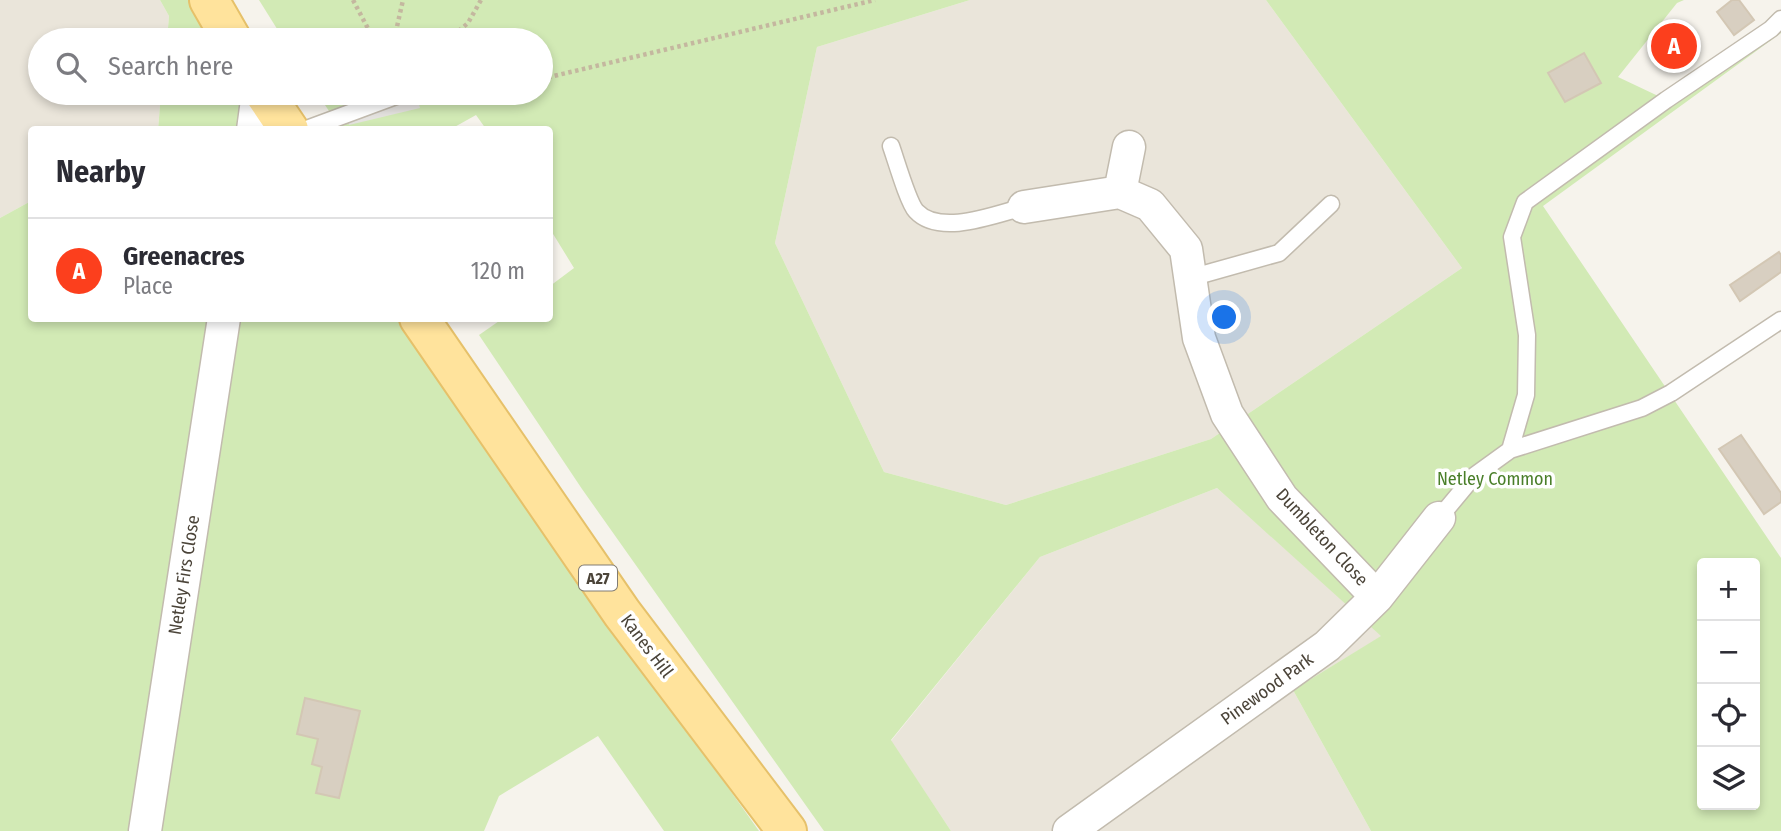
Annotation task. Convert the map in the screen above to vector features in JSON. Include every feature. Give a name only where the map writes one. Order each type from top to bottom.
[{"type":"main road","points":[[209,0],[225,28]]},
{"type":"main road","points":[[270,105],[286,126]]},
{"type":"main road","name":"Kanes Hill","points":[[422,322],[622,613],[787,831]]},
{"type":"street","points":[[254,126],[258,105]]},
{"type":"street","points":[[1024,207],[1119,192],[1129,147]]},
{"type":"street","name":"Dumbleton Close","points":[[1119,192],[1150,205],[1186,249],[1199,338],[1227,414],[1282,498],[1377,597]]},
{"type":"street","name":"Netley Firs Close","points":[[145,831],[223,322]]},
{"type":"street","name":"Pinewood Park","points":[[1069,831],[1327,646],[1377,597],[1439,518]]},
{"type":"lane","points":[[1510,450],[1526,395],[1527,335],[1511,237],[1525,202],[1666,100],[1771,29],[1781,19]]},
{"type":"lane","points":[[315,126],[372,105]]},
{"type":"lane","points":[[891,146],[915,211],[931,221],[947,225],[1024,207]]},
{"type":"lane","points":[[1190,278],[1279,253],[1331,204]]},
{"type":"lane","points":[[1439,518],[1474,476],[1510,450],[1642,408],[1671,393],[1781,320]]},
{"type":"path","points":[[353,0],[368,28]]},
{"type":"path","points":[[397,28],[403,0]]},
{"type":"path","points":[[462,28],[481,0]]},
{"type":"path","points":[[553,76],[875,0]]},
{"type":"shaded area","points":[[0,0],[160,0],[169,16],[168,28],[28,28],[28,105],[160,105],[158,126],[28,126],[28,203],[0,218]]},
{"type":"shaded area","points":[[970,0],[1266,0],[1462,268],[1211,439],[1006,505],[884,472],[775,243],[817,47]]},
{"type":"shaded area","points":[[344,105],[419,105],[420,108],[349,125]]},
{"type":"shaded area","points":[[1217,488],[1382,636],[1293,690],[1371,831],[951,831],[891,741],[1040,557]]},
{"type":"green space","points":[[160,0],[188,0],[206,28],[168,28],[169,16]]},
{"type":"green space","name":"Netley Common","points":[[259,0],[970,0],[817,47],[775,243],[884,472],[1006,505],[1211,439],[1462,268],[1266,0],[1684,0],[1677,3],[1618,77],[1673,103],[1781,30],[1781,33],[1543,206],[1781,558],[1781,831],[1371,831],[1293,690],[1381,636],[1217,488],[1040,557],[891,740],[951,831],[824,831],[582,489],[479,335],[498,322],[553,322],[553,284],[574,268],[553,234],[553,126],[484,126],[476,115],[456,126],[339,126],[325,105],[553,105],[553,28],[276,28]]},
{"type":"green space","points":[[160,105],[256,105],[270,126],[158,126]]},
{"type":"green space","points":[[28,203],[28,322],[402,322],[481,440],[759,831],[664,831],[598,736],[499,796],[484,831],[0,831],[0,218]]},
{"type":"building","points":[[1732,0],[1739,0],[1754,20],[1734,35],[1717,12]]},
{"type":"building","points":[[1675,23],[1697,50],[1673,69],[1652,42]]},
{"type":"building","points":[[1584,53],[1601,83],[1565,102],[1548,73]]},
{"type":"building","points":[[1779,252],[1781,272],[1740,301],[1730,285]]},
{"type":"building","points":[[1741,435],[1781,493],[1781,502],[1764,514],[1719,449]]},
{"type":"building","points":[[305,698],[360,711],[339,798],[316,793],[322,767],[312,764],[318,739],[297,734]]},
{"type":"place","name":"Greenacres","points":[[1674,46]]}]
